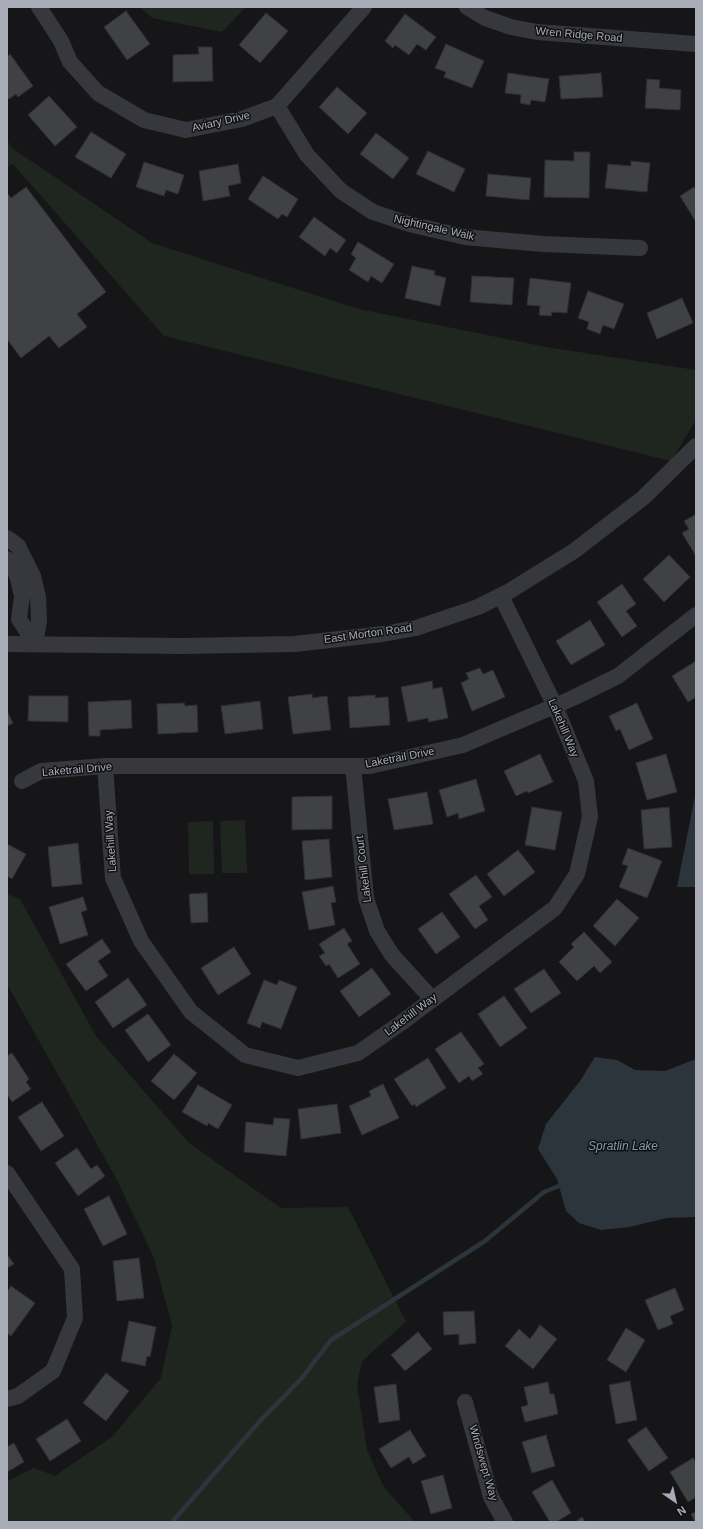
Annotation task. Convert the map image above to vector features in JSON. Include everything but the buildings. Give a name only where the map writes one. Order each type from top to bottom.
[{"type":"street","name":"Aviary Drive","points":[[40,7],[61,41],[70,62],[98,93],[144,120],[186,130],[242,119],[277,106],[364,7]]},
{"type":"street","name":"Wren Ridge Road","points":[[467,7],[485,18],[511,28],[537,32],[696,44]]},
{"type":"street","name":"Nightingale Walk","points":[[277,106],[308,155],[341,191],[373,212],[409,224],[465,237],[543,244],[640,248]]},
{"type":"street","name":"East Morton Road","points":[[7,644],[182,646],[295,644],[384,634],[416,628],[447,619],[501,596],[574,551],[643,498],[696,446]]},
{"type":"street","points":[[7,538],[18,546],[33,576],[38,597],[39,621],[35,644]]},
{"type":"street","points":[[7,559],[17,575],[22,596],[19,619],[35,644]]},
{"type":"street","name":"Lakehill Way","points":[[105,766],[113,878],[141,942],[191,1012],[216,1034],[245,1055],[298,1068],[358,1053],[401,1023],[555,908],[577,874],[590,817],[586,781],[554,706],[501,596]]},
{"type":"street","name":"Laketrail Drive","points":[[22,781],[41,771],[105,766],[370,766],[463,745],[554,706],[618,676],[696,615]]},
{"type":"street","name":"Lakehill Court","points":[[354,766],[366,898],[377,931],[392,955],[432,999]]},
{"type":"street","points":[[7,1173],[72,1269],[75,1318],[53,1372],[18,1396],[7,1398]]},
{"type":"street","name":"Windswept Way","points":[[465,1402],[491,1497],[505,1522]]},
{"type":"shaded area","points":[[140,7],[246,7],[222,32],[152,18]]},
{"type":"shaded area","points":[[7,140],[12,148],[152,243],[359,309],[546,347],[696,370],[696,420],[671,461],[164,336],[13,164],[7,168]]},
{"type":"shaded area","points":[[245,820],[247,873],[222,873],[220,821]]},
{"type":"shaded area","points":[[213,821],[214,874],[189,874],[188,822]]},
{"type":"shaded area","points":[[7,894],[20,899],[96,1036],[189,1143],[281,1208],[348,1207],[406,1322],[362,1361],[357,1385],[367,1450],[384,1487],[415,1522],[7,1522],[7,1481],[34,1468],[55,1476],[113,1436],[161,1378],[172,1326],[154,1258],[116,1178],[7,984]]},
{"type":"water","points":[[696,795],[696,887],[677,887],[695,796]]},
{"type":"water","name":"Spratlin Lake","points":[[595,1057],[617,1060],[635,1070],[665,1071],[696,1059],[696,1217],[667,1218],[629,1227],[601,1230],[579,1223],[566,1211],[557,1179],[538,1149],[546,1124],[580,1081]]},
{"type":"waterway","points":[[172,1522],[260,1421],[302,1378],[331,1340],[485,1241],[544,1192],[559,1186]]}]
